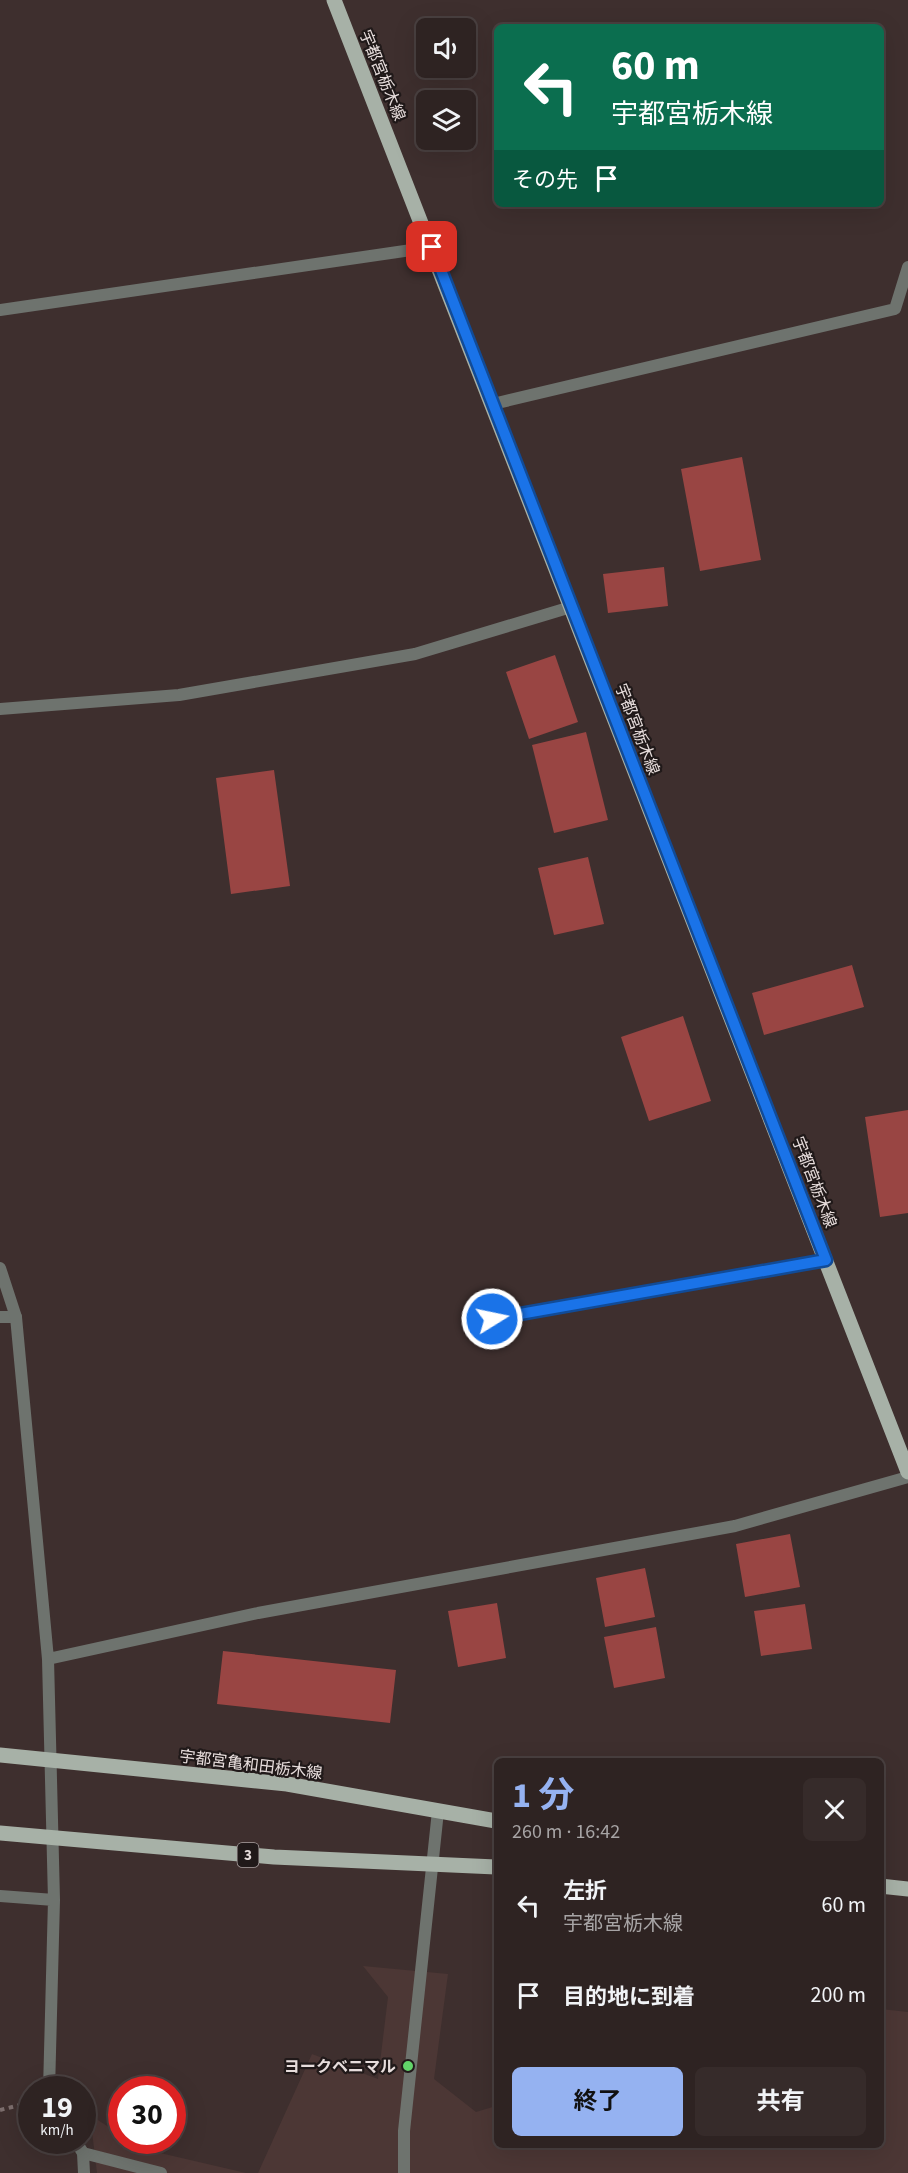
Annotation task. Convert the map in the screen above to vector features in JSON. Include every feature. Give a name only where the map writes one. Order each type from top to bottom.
[{"type":"main road","name":"宇都宮栃木線","points":[[334,0],[908,1472]]},
{"type":"main road","name":"宇都宮亀和田栃木線","points":[[0,1755],[287,1784],[494,1821]]},
{"type":"main road","name":"3","points":[[0,1833],[274,1857],[494,1867]]},
{"type":"main road","points":[[884,1886],[908,1889]]},
{"type":"street","points":[[0,310],[432,247]]},
{"type":"street","points":[[493,404],[895,309],[908,267]]},
{"type":"street","points":[[0,709],[179,695],[404,656],[572,607]]},
{"type":"street","points":[[492,1319],[826,1260]]},
{"type":"street","points":[[0,1268],[16,1317],[48,1659],[54,1900],[49,2076]]},
{"type":"street","points":[[0,1317],[16,1317]]},
{"type":"street","points":[[48,1659],[258,1613],[735,1526],[908,1477]]},
{"type":"street","points":[[405,2173],[404,2131],[438,1811]]},
{"type":"street","points":[[0,1896],[54,1900]]},
{"type":"street","points":[[82,2154],[84,2173]]},
{"type":"street","points":[[86,2154],[161,2173]]},
{"type":"path","points":[[0,2110],[18,2106]]},
{"type":"shaded area","name":"ヨークベニマル","points":[[363,1966],[448,1974],[434,2079],[476,2112],[494,2107],[494,2148],[884,2148],[884,2009],[908,2012],[908,2173],[258,2173],[312,2054],[378,2079],[388,1997]]},
{"type":"shaded area","points":[[96,2119],[108,2127],[108,2154],[164,2154],[246,2173],[97,2173],[95,2154]]},
{"type":"building","points":[[742,457],[761,560],[700,571],[681,469]]},
{"type":"building","points":[[664,567],[668,606],[608,613],[603,574]]},
{"type":"building","points":[[555,655],[578,722],[529,739],[506,672]]},
{"type":"building","points":[[586,732],[608,820],[554,833],[532,745]]},
{"type":"building","points":[[274,770],[290,886],[231,894],[216,778]]},
{"type":"building","points":[[588,857],[604,924],[554,935],[538,868]]},
{"type":"building","points":[[852,965],[864,1007],[764,1035],[752,993]]},
{"type":"building","points":[[683,1016],[711,1101],[649,1121],[621,1037]]},
{"type":"building","points":[[908,1110],[908,1213],[880,1217],[865,1117]]},
{"type":"building","points":[[790,1534],[800,1587],[745,1597],[736,1544]]},
{"type":"building","points":[[645,1568],[655,1617],[605,1627],[596,1578]]},
{"type":"building","points":[[497,1603],[506,1658],[458,1667],[448,1611]]},
{"type":"building","points":[[805,1604],[812,1649],[761,1656],[754,1611]]},
{"type":"building","points":[[656,1627],[665,1678],[614,1688],[604,1637]]},
{"type":"building","points":[[223,1651],[396,1670],[390,1723],[217,1704]]},
{"type":"place","name":"ヨークベニマル","points":[[408,2066]]},
{"type":"route","points":[[432,247],[826,1260],[492,1319]]}]
